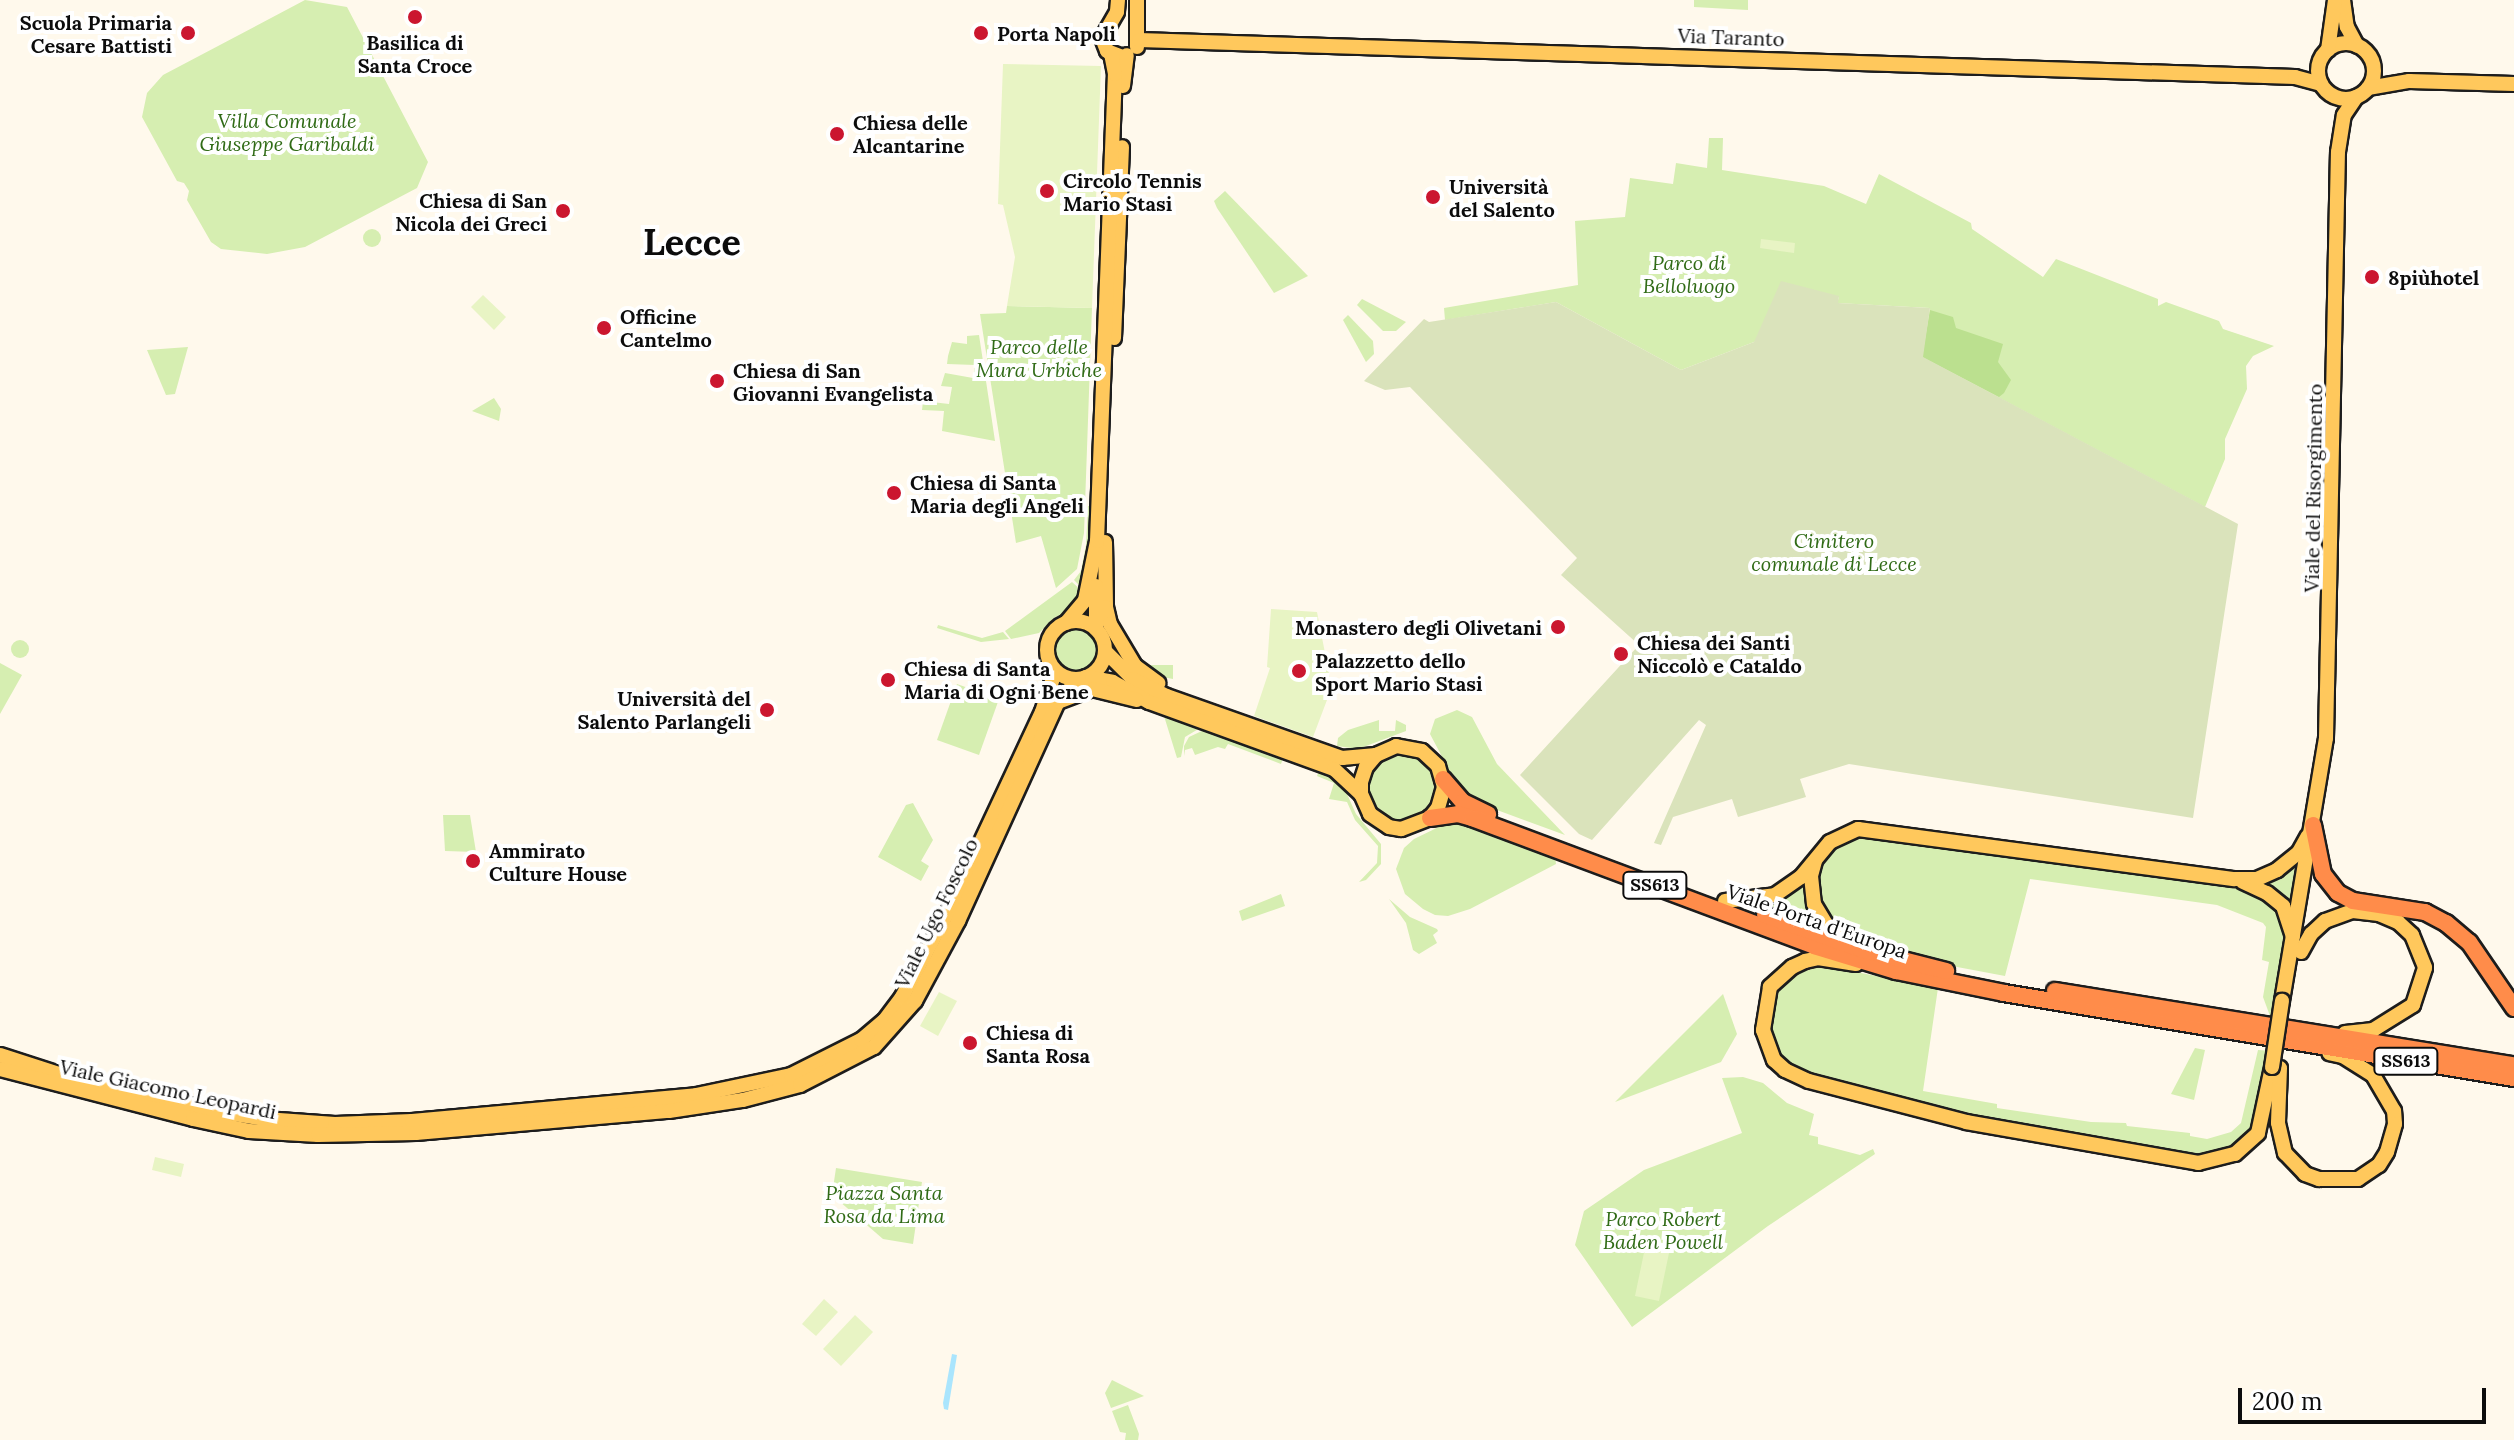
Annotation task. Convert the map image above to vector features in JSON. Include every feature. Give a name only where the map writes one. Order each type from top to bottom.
[{"type":"highway","name":"Viale Porta d'Europa","points":[[1443,779],[1451,791],[1475,809],[1860,949],[1979,979],[2299,1036]]},
{"type":"highway","name":"Viale Porta d'Europa","points":[[1430,818],[1458,814],[1472,818],[1879,967],[1977,989],[2299,1036]]},
{"type":"highway","points":[[2313,825],[2323,874],[2338,893],[2353,901],[2425,912],[2446,923],[2469,942],[2514,1008]]},
{"type":"highway","name":"SS613","points":[[2299,1036],[2514,1065]]},
{"type":"highway","name":"SS613","points":[[2299,1036],[2514,1078]]},
{"type":"main road","points":[[1118,0],[1102,38],[1111,54],[1115,74],[1097,541],[1085,600],[1066,623],[1056,629],[1048,644],[1052,667],[1064,676],[1083,678],[1097,669],[1104,637],[1105,542],[1127,55],[1137,33],[1137,0]]},
{"type":"main road","points":[[2335,0],[2328,50],[2318,69],[2324,88],[2342,99],[2409,81],[2514,84]]},
{"type":"main road","points":[[2343,0],[2347,27],[2357,46],[2382,70],[2409,81]]},
{"type":"main road","points":[[1111,22],[1124,20],[1137,33]]},
{"type":"main road","name":"Via Taranto","points":[[1137,33],[1292,42],[2295,77],[2324,88]]},
{"type":"main road","points":[[2328,50],[2345,43],[2357,46]]},
{"type":"main road","points":[[1111,54],[1127,55]]},
{"type":"main road","points":[[2362,92],[2373,77],[2371,59]]},
{"type":"main road","name":"Viale del Risorgimento","points":[[2276,1068],[2297,951],[2326,738],[2330,659],[2338,152],[2335,115],[2324,88]]},
{"type":"main road","name":"Viale del Risorgimento","points":[[2338,152],[2344,115],[2362,92]]},
{"type":"main road","points":[[1066,623],[1079,621],[1104,637],[1135,666],[1193,705]]},
{"type":"main road","name":"Viale Porta d'Europa","points":[[1104,637],[1133,679],[1193,705],[1342,758],[1376,755],[1396,746],[1422,751],[1438,766],[1443,779]]},
{"type":"main road","name":"Viale Ugo Foscolo","points":[[517,1117],[752,1086],[812,1067],[861,1040],[884,1021],[902,997],[951,906],[1042,712],[1053,678],[1052,667]]},
{"type":"main road","name":"Viale Porta d'Europa","points":[[1083,678],[1113,682],[1149,702],[1334,769],[1361,794],[1370,814],[1389,827],[1412,828],[1430,818]]},
{"type":"main road","name":"Viale Ugo Foscolo","points":[[517,1117],[669,1111],[743,1100],[800,1085],[874,1047],[915,1001],[1058,702],[1083,678]]},
{"type":"main road","points":[[1058,702],[1092,689],[1149,702]]},
{"type":"main road","points":[[1361,794],[1362,774],[1376,755]]},
{"type":"main road","points":[[1430,818],[1443,795],[1443,779]]},
{"type":"main road","points":[[1725,901],[1775,895],[1794,883],[1842,833],[1871,829],[2235,879],[2257,879],[2277,870],[2299,852],[2313,825]]},
{"type":"main road","points":[[1815,861],[1812,891],[1819,915],[1828,927],[1860,949]]},
{"type":"main road","points":[[2235,879],[2267,893],[2283,906],[2297,951]]},
{"type":"main road","points":[[2297,951],[2325,921],[2336,915],[2365,911],[2398,922],[2412,935],[2425,968],[2413,1005],[2389,1023],[2353,1034],[2299,1036]]},
{"type":"main road","points":[[1879,967],[1819,958],[1792,967],[1781,976],[1770,987],[1763,1016],[1766,1045],[1774,1060],[1809,1081],[1966,1122],[2198,1163],[2235,1154],[2258,1133],[2276,1068]]},
{"type":"main road","points":[[2276,1068],[2280,1140],[2294,1164],[2305,1174],[2330,1181],[2358,1179],[2379,1165],[2387,1152],[2395,1124],[2394,1111],[2382,1086],[2358,1064],[2299,1036]]},
{"type":"main road","name":"Viale Giacomo Leopardi","points":[[0,1055],[151,1097],[265,1119],[351,1123],[517,1117]]},
{"type":"main road","name":"Viale Giacomo Leopardi","points":[[0,1069],[249,1131],[318,1135],[416,1133],[517,1117]]},
{"type":"green space","name":"Villa Comunale Giuseppe Garibaldi","points":[[305,0],[347,7],[428,162],[417,188],[305,247],[267,254],[221,249],[211,242],[187,200],[189,191],[184,183],[177,181],[142,117],[147,93],[163,75]]},
{"type":"green space","points":[[1694,0],[1748,0],[1748,10],[1694,7]]},
{"type":"green space","name":"Circolo Tennis Mario Stasi","points":[[1003,64],[1101,66],[1092,308],[1007,306],[1015,257],[1003,205],[998,204]]},
{"type":"green space","name":"Parco di Belloluogo","points":[[1709,138],[1723,138],[1722,170],[1824,186],[1866,204],[1879,174],[1971,223],[1972,229],[2043,277],[2056,259],[2158,299],[2158,306],[2166,302],[2219,321],[2223,329],[2274,346],[2253,356],[2246,366],[2247,389],[2225,439],[2225,459],[2205,507],[1922,357],[1930,308],[1837,303],[1839,297],[1754,342],[1681,370],[1556,302],[1445,320],[1444,308],[1578,285],[1575,221],[1625,217],[1630,178],[1673,184],[1676,163],[1707,168]]},
{"type":"green space","points":[[1225,191],[1308,276],[1274,293],[1217,208],[1214,201]]},
{"type":"green space","points":[[372,229],[381,238],[372,247],[363,238]]},
{"type":"green space","points":[[1761,239],[1795,243],[1794,253],[1760,248]]},
{"type":"green space","name":"Cimitero comunale di Lecce","points":[[1781,281],[1839,296],[1838,303],[1930,308],[1923,357],[2238,524],[2193,818],[1849,764],[1800,779],[1806,797],[1738,817],[1732,799],[1673,817],[1661,845],[1654,843],[1706,725],[1699,720],[1592,840],[1579,834],[1520,775],[1639,645],[1561,575],[1577,558],[1410,387],[1385,390],[1364,381],[1424,319],[1429,322],[1556,302],[1681,370],[1754,342]]},
{"type":"green space","points":[[483,295],[506,317],[494,330],[471,307]]},
{"type":"green space","points":[[1362,299],[1406,322],[1396,331],[1383,331],[1357,305]]},
{"type":"green space","name":"Parco delle Mura Urbiche","points":[[1007,306],[1092,308],[1084,533],[1077,569],[1056,588],[1041,536],[1016,543],[980,314],[1006,313]]},
{"type":"green space","points":[[1930,310],[1953,317],[1956,328],[2003,344],[1998,362],[2011,380],[2004,393],[1999,397],[1922,357]]},
{"type":"green space","points":[[1348,315],[1373,341],[1374,354],[1366,362],[1343,320]]},
{"type":"green space","points":[[979,335],[995,441],[942,431],[944,411],[922,410],[923,401],[949,404],[952,387],[941,386],[945,373],[973,378],[975,365],[947,364],[948,356],[952,342],[967,344],[967,336]]},
{"type":"green space","points":[[188,347],[175,394],[166,395],[147,350]]},
{"type":"green space","points":[[494,398],[501,409],[499,421],[472,411]]},
{"type":"green space","points":[[1088,506],[1093,506],[1092,541],[1083,589],[1074,580],[1081,571],[1086,545]]},
{"type":"green space","points":[[1072,582],[1083,592],[1074,610],[1055,617],[1039,633],[1011,639],[1005,631]]},
{"type":"green space","name":"Palazzetto dello Sport Mario Stasi","points":[[1271,609],[1317,612],[1334,699],[1327,700],[1313,737],[1254,716],[1270,668],[1267,667]]},
{"type":"green space","points":[[938,625],[982,638],[1003,632],[1009,639],[981,642],[937,628]]},
{"type":"green space","points":[[1076,628],[1091,634],[1097,649],[1091,664],[1076,670],[1061,664],[1055,649],[1061,634]]},
{"type":"green space","points":[[16,640],[24,640],[29,649],[27,656],[16,658],[11,653],[11,645]]},
{"type":"green space","points":[[0,663],[22,675],[0,714]]},
{"type":"green space","points":[[1144,665],[1173,665],[1173,679],[1157,676]]},
{"type":"green space","points":[[957,684],[999,699],[979,755],[937,740]]},
{"type":"green space","points":[[1457,710],[1472,717],[1497,764],[1565,835],[1470,800],[1456,783],[1430,734],[1435,719]]},
{"type":"green space","points":[[1164,716],[1200,728],[1185,737],[1181,757],[1177,758]]},
{"type":"green space","points":[[1379,720],[1379,731],[1395,731],[1396,720],[1406,725],[1406,731],[1358,749],[1337,746],[1338,738],[1348,730]]},
{"type":"green space","points":[[1204,730],[1283,758],[1281,764],[1228,744],[1225,749],[1218,747],[1195,755],[1192,748],[1185,750],[1184,756],[1184,746],[1189,737]]},
{"type":"green space","points":[[1408,752],[1430,767],[1436,787],[1434,801],[1426,812],[1415,820],[1394,822],[1376,812],[1368,801],[1366,780],[1376,762],[1387,754]]},
{"type":"green space","points":[[1319,771],[1343,785],[1356,814],[1381,844],[1381,864],[1366,880],[1359,882],[1377,863],[1378,846],[1355,820],[1347,802],[1329,799],[1334,783],[1317,776]]},
{"type":"green space","points":[[913,803],[933,840],[921,861],[929,866],[921,881],[878,857],[906,805]]},
{"type":"green space","points":[[443,815],[470,815],[476,852],[445,851]]},
{"type":"green space","points":[[1449,822],[1472,826],[1555,857],[1556,864],[1470,909],[1448,916],[1435,915],[1405,894],[1396,869],[1404,848],[1414,839]]},
{"type":"green space","points":[[1870,833],[2243,887],[2278,907],[2288,928],[2277,1019],[2270,1016],[2263,997],[2269,962],[2262,960],[2266,927],[2263,923],[2217,905],[2030,879],[2005,976],[1920,960],[1853,938],[1824,916],[1816,885],[1821,866],[1833,848],[1855,836]]},
{"type":"green space","points":[[2300,857],[2293,915],[2258,881]]},
{"type":"green space","points":[[1808,875],[1822,930],[1756,906],[1772,901]]},
{"type":"green space","points":[[1281,894],[1285,906],[1242,921],[1239,911]]},
{"type":"green space","points":[[1389,899],[1410,917],[1437,929],[1433,935],[1437,943],[1419,954],[1413,950],[1406,923]]},
{"type":"green space","points":[[1815,964],[1938,988],[1923,1091],[1997,1104],[1997,1108],[2091,1122],[2126,1123],[2127,1126],[2190,1133],[2190,1136],[2207,1139],[2231,1132],[2241,1123],[2258,1050],[2272,1051],[2261,1118],[2242,1145],[2208,1156],[1974,1116],[1815,1076],[1787,1063],[1775,1049],[1769,1034],[1771,1002],[1777,988],[1788,975]]},
{"type":"green space","points":[[939,992],[957,1001],[938,1036],[920,1026]]},
{"type":"green space","points":[[1723,994],[1737,1034],[1721,1062],[1615,1102]]},
{"type":"green space","points":[[2195,1048],[2205,1050],[2194,1100],[2171,1094]]},
{"type":"green space","name":"Parco Robert Baden Powell","points":[[1743,1077],[1763,1083],[1787,1103],[1814,1114],[1809,1135],[1818,1137],[1818,1144],[1860,1155],[1873,1149],[1875,1154],[1768,1226],[1632,1327],[1575,1245],[1584,1211],[1644,1170],[1742,1133],[1722,1078]]},
{"type":"green space","points":[[155,1157],[184,1164],[181,1177],[152,1170]]},
{"type":"green space","name":"Piazza Santa Rosa da Lima","points":[[836,1168],[922,1182],[913,1244],[883,1239],[832,1195]]},
{"type":"green space","points":[[1645,1248],[1669,1253],[1659,1301],[1635,1296]]},
{"type":"green space","points":[[824,1299],[838,1312],[816,1336],[802,1324]]},
{"type":"green space","points":[[855,1315],[873,1332],[841,1366],[823,1349]]},
{"type":"green space","points":[[1112,1380],[1144,1396],[1111,1408],[1105,1393]]},
{"type":"green space","points":[[1128,1405],[1139,1434],[1138,1440],[1125,1440],[1126,1433],[1120,1432],[1112,1411]]},
{"type":"water","points":[[354,134],[363,143],[354,152],[345,143]]},
{"type":"water","points":[[952,1354],[957,1355],[948,1410],[944,1409],[943,1403]]},
{"type":"place","name":"Basilica di Santa Croce","points":[[415,17]]},
{"type":"place","name":"Scuola Primaria Cesare Battisti","points":[[188,33]]},
{"type":"place","name":"Porta Napoli","points":[[981,33]]},
{"type":"place","name":"Chiesa delle Alcantarine","points":[[837,134]]},
{"type":"place","name":"Circolo Tennis Mario Stasi","points":[[1047,191]]},
{"type":"place","name":"Università del Salento","points":[[1433,197]]},
{"type":"place","name":"Chiesa di San Nicola dei Greci","points":[[563,211]]},
{"type":"place","name":"8piùhotel","points":[[2372,277]]},
{"type":"place","name":"Officine Cantelmo","points":[[604,328]]},
{"type":"place","name":"Chiesa di San Giovanni Evangelista","points":[[717,381]]},
{"type":"place","name":"Chiesa di Santa Maria degli Angeli","points":[[894,493]]},
{"type":"place","name":"Monastero degli Olivetani","points":[[1558,627]]},
{"type":"place","name":"Chiesa dei Santi Niccolò e Cataldo","points":[[1621,654]]},
{"type":"place","name":"Palazzetto dello Sport Mario Stasi","points":[[1299,671]]},
{"type":"place","name":"Chiesa di Santa Maria di Ogni Bene","points":[[888,680]]},
{"type":"place","name":"Università del Salento Parlangeli","points":[[767,710]]},
{"type":"place","name":"Ammirato Culture House","points":[[473,861]]},
{"type":"place","name":"Chiesa di Santa Rosa","points":[[970,1043]]},
{"type":"district","name":"Lecce","points":[[692,243]]}]
